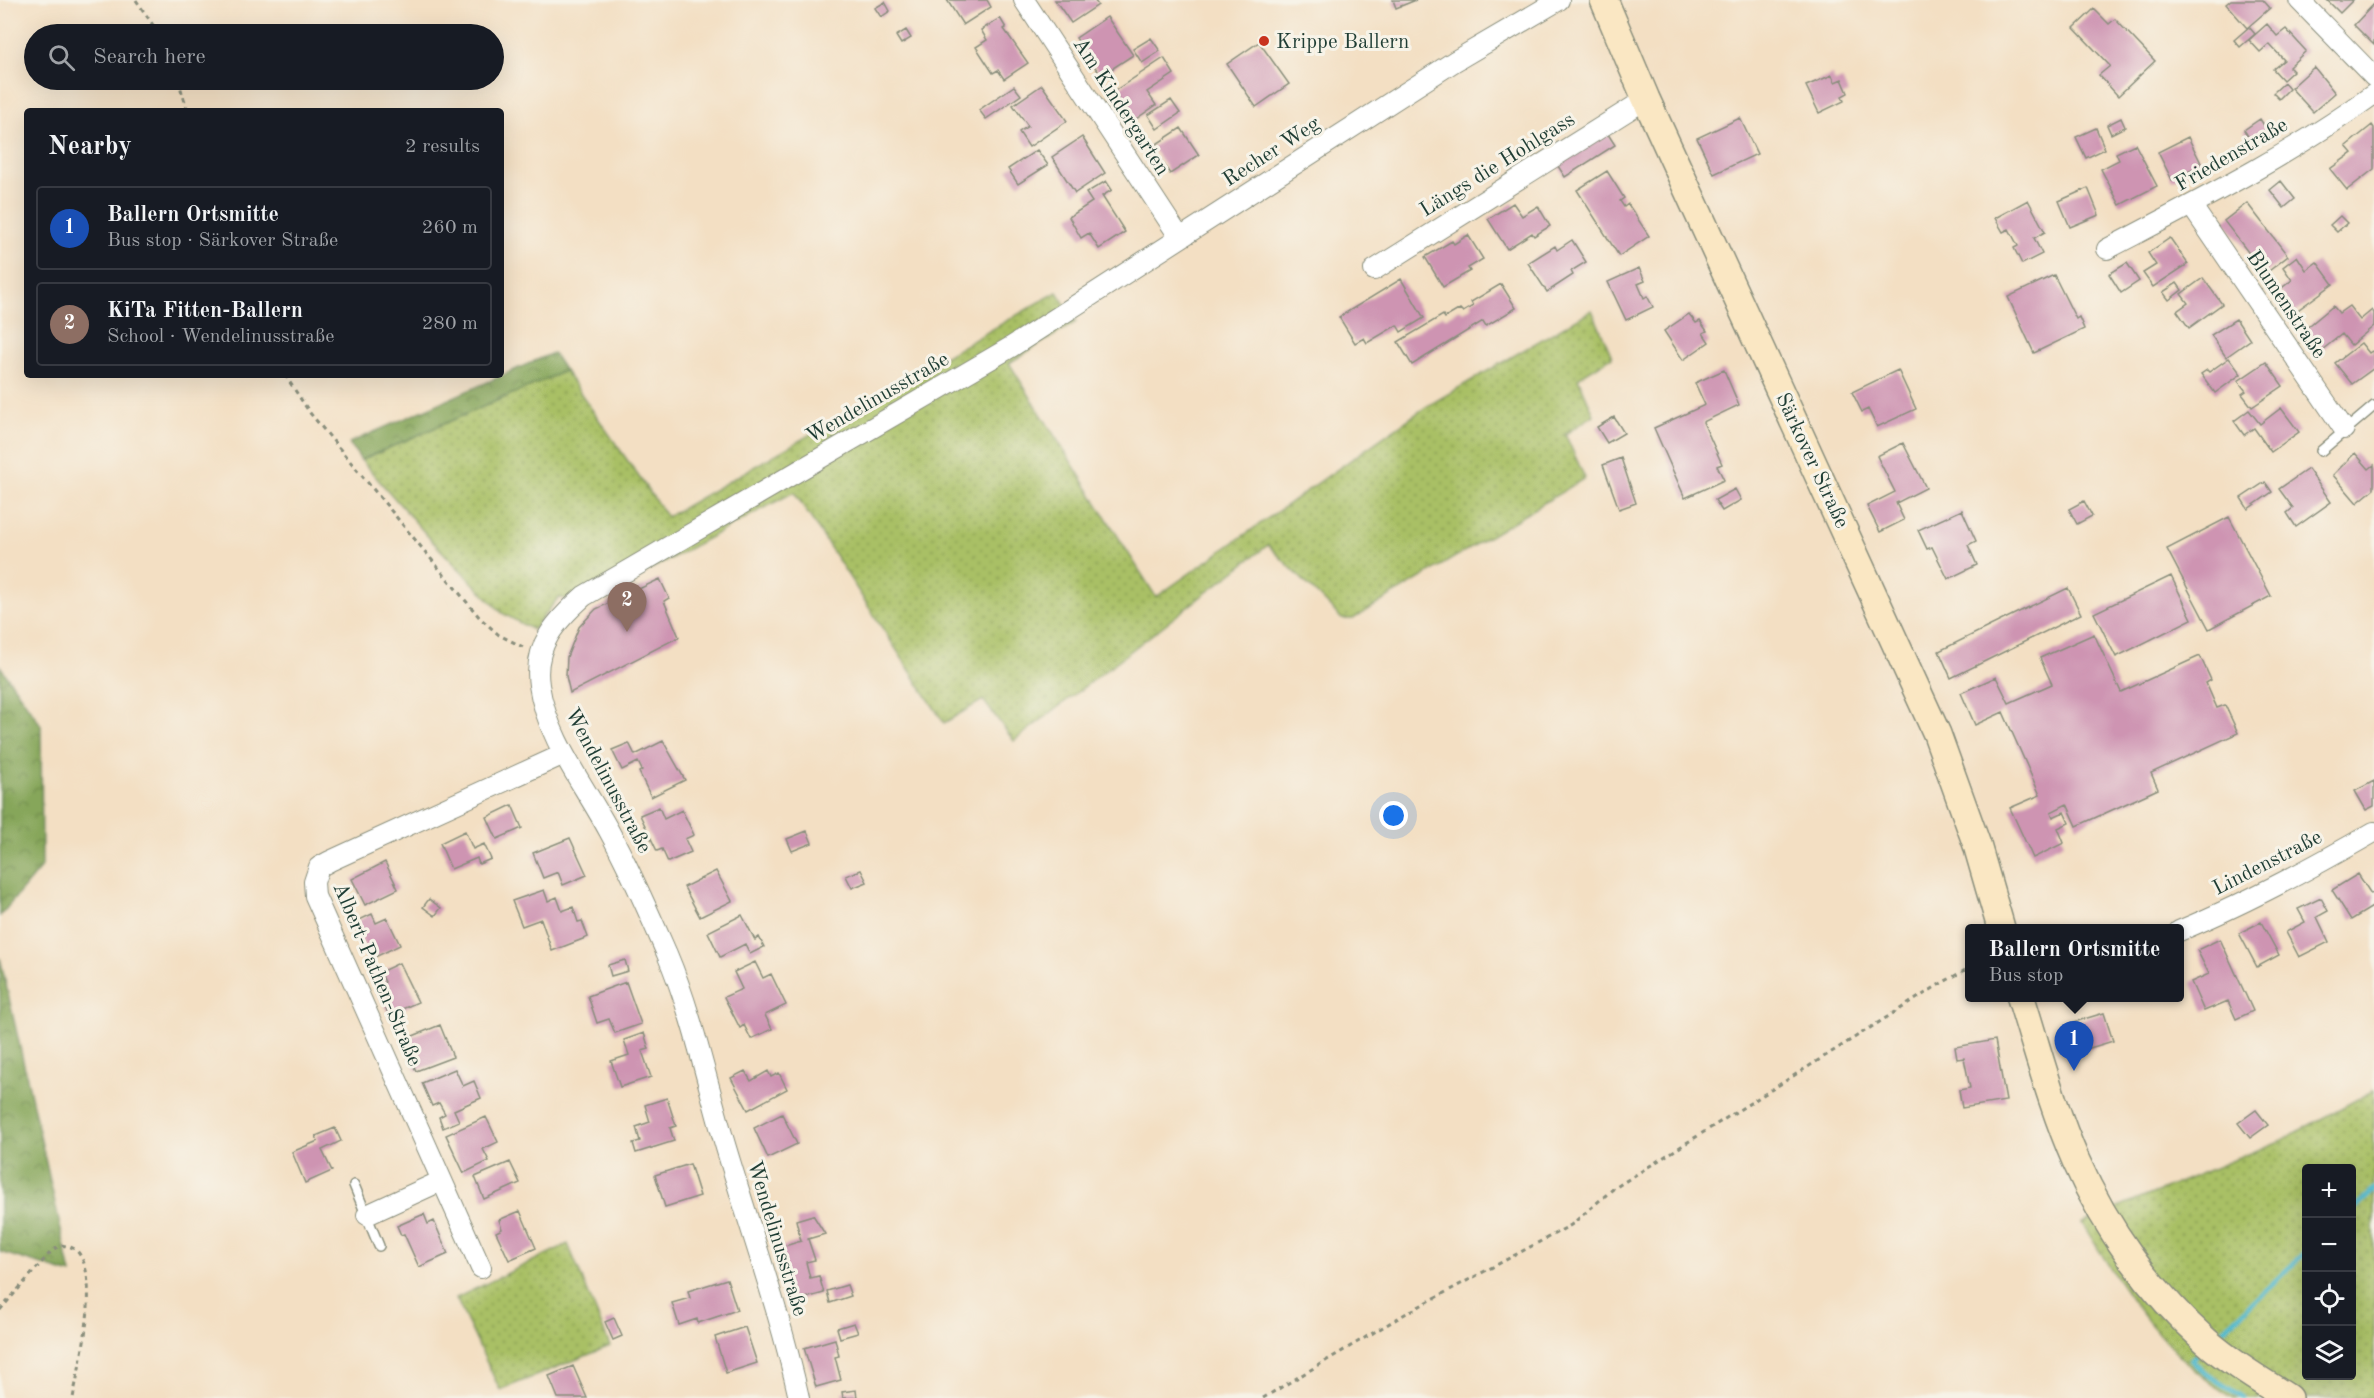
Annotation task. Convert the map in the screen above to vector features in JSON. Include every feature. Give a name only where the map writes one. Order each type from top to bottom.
[{"type":"main road","name":"Särkover Straße","points":[[1604,0],[1646,99],[1937,734],[1974,834],[2000,924]]},
{"type":"main road","points":[[2022,1002],[2076,1162],[2123,1246],[2152,1285],[2208,1343],[2288,1398]]},
{"type":"street","name":"Am Kindergarten","points":[[1024,0],[1180,238]]},
{"type":"street","name":"Recher Weg","points":[[1011,347],[1455,61],[1559,0]]},
{"type":"street","points":[[2299,0],[2374,77]]},
{"type":"street","name":"Friedenstraße","points":[[2107,249],[2261,167],[2342,117],[2374,94]]},
{"type":"street","name":"Längs die Hohlgass","points":[[1374,270],[1646,99]]},
{"type":"street","name":"Blumenstraße","points":[[2191,206],[2344,429]]},
{"type":"street","name":"Wendelinusstraße","points":[[799,1398],[670,961],[644,900],[609,830],[564,754],[543,706],[538,681],[541,654],[547,637],[559,619],[584,596],[1011,347]]},
{"type":"street","name":"Albert-Pathen-Straße","points":[[481,1268],[315,896],[314,882],[319,867],[330,861],[564,754]]},
{"type":"street","name":"Lindenstraße","points":[[2184,929],[2248,901],[2311,869],[2374,832]]},
{"type":"street","points":[[367,1215],[441,1181]]},
{"type":"lane","points":[[2321,451],[2344,429],[2374,406]]},
{"type":"lane","points":[[354,1185],[379,1246]]},
{"type":"path","points":[[136,0],[152,24]]},
{"type":"path","points":[[181,90],[187,108]]},
{"type":"path","points":[[287,378],[310,413],[480,618],[499,635],[541,654]]},
{"type":"path","points":[[1263,1398],[1405,1314],[1571,1225],[1613,1190],[1965,970]]},
{"type":"path","points":[[0,1310],[49,1254],[60,1245],[70,1246],[78,1252],[89,1298],[87,1324],[73,1398]]},
{"type":"green space","points":[[1057,292],[1076,322],[1009,363],[1156,597],[1426,407],[1592,310],[1612,357],[1578,378],[1594,415],[1565,434],[1585,478],[1353,619],[1342,619],[1268,545],[1014,741],[983,700],[944,723],[794,492],[592,601],[558,598],[533,630],[502,613],[432,541],[361,460],[565,371],[667,517]]},
{"type":"green space","points":[[553,353],[565,371],[361,460],[349,443],[496,378],[504,378],[504,375]]},
{"type":"green space","points":[[0,666],[41,725],[42,866],[0,916]]},
{"type":"green space","points":[[0,958],[71,1274],[0,1252]]},
{"type":"green space","points":[[2374,1090],[2374,1398],[2234,1398],[2209,1382],[2166,1342],[2113,1273],[2082,1223],[2282,1140]]},
{"type":"green space","points":[[568,1244],[610,1346],[500,1390],[456,1298]]},
{"type":"building","points":[[947,0],[987,0],[991,7],[963,25]]},
{"type":"building","points":[[1055,0],[1094,0],[1098,5],[1071,23]]},
{"type":"building","points":[[1393,0],[1416,0],[1396,8]]},
{"type":"building","points":[[2231,0],[2263,0],[2270,8],[2247,28],[2226,4]]},
{"type":"building","points":[[2327,0],[2353,0],[2340,13]]},
{"type":"building","points":[[885,2],[890,11],[881,17],[875,8]]},
{"type":"building","points":[[2374,4],[2374,45],[2354,25]]},
{"type":"building","points":[[2094,9],[2109,24],[2115,19],[2155,61],[2118,96],[2099,75],[2110,66],[2074,28]]},
{"type":"building","points":[[1107,17],[1133,55],[1101,76],[1076,38]]},
{"type":"building","points":[[1000,18],[1006,28],[1004,29],[1028,63],[1004,79],[998,70],[993,73],[976,47],[987,40],[981,30]]},
{"type":"building","points":[[2267,24],[2277,36],[2286,29],[2306,51],[2289,67],[2293,71],[2283,80],[2273,69],[2284,60],[2269,44],[2260,52],[2249,40]]},
{"type":"building","points":[[2249,27],[2255,34],[2240,47],[2234,40]]},
{"type":"building","points":[[906,30],[911,38],[901,44],[896,36]]},
{"type":"building","points":[[1151,38],[1160,51],[1142,63],[1133,49]]},
{"type":"building","points":[[1259,42],[1289,84],[1256,107],[1227,64]]},
{"type":"building","points":[[1164,58],[1174,74],[1147,92],[1156,105],[1133,121],[1113,92]]},
{"type":"building","points":[[2314,67],[2335,93],[2313,112],[2291,88]]},
{"type":"building","points":[[1832,75],[1835,82],[1842,79],[1848,93],[1842,96],[1844,101],[1819,113],[1806,86]]},
{"type":"building","points":[[2284,83],[2289,89],[2279,99],[2273,93]]},
{"type":"building","points":[[1042,85],[1067,121],[1029,147],[1019,132],[1028,126],[1013,105]]},
{"type":"building","points":[[1014,86],[1021,95],[986,119],[979,110]]},
{"type":"building","points":[[1171,100],[1180,113],[1157,129],[1148,115]]},
{"type":"building","points":[[1740,118],[1757,154],[1714,174],[1697,138]]},
{"type":"building","points":[[2121,118],[2125,127],[2111,134],[2107,125]]},
{"type":"building","points":[[2260,119],[2269,133],[2253,144],[2244,130]]},
{"type":"building","points":[[2372,125],[2374,128],[2374,169],[2347,190],[2330,169],[2352,153],[2346,146]]},
{"type":"building","points":[[1181,128],[1199,155],[1170,174],[1152,147]]},
{"type":"building","points":[[2096,128],[2105,149],[2086,158],[2076,137]]},
{"type":"building","points":[[1606,131],[1615,145],[1565,177],[1556,163]]},
{"type":"building","points":[[1082,137],[1105,173],[1075,193],[1052,157]]},
{"type":"building","points":[[2188,137],[2202,165],[2172,180],[2158,152]]},
{"type":"building","points":[[2135,144],[2157,186],[2120,205],[2101,169],[2119,160],[2116,153]]},
{"type":"building","points":[[1037,150],[1048,165],[1018,184],[1008,169]]},
{"type":"building","points":[[1607,171],[1624,198],[1620,201],[1624,207],[1628,204],[1649,236],[1619,256],[1577,190]]},
{"type":"building","points":[[1106,181],[1112,190],[1102,196],[1125,232],[1099,249],[1089,233],[1081,238],[1069,217],[1092,202],[1086,193]]},
{"type":"building","points":[[2281,181],[2295,199],[2284,208],[2270,190]]},
{"type":"building","points":[[2088,188],[2099,215],[2070,227],[2059,201]]},
{"type":"building","points":[[2028,200],[2045,232],[2034,238],[2042,254],[2022,264],[2014,248],[2018,246],[2009,229],[2003,232],[1995,218]]},
{"type":"building","points":[[1513,203],[1522,216],[1538,206],[1550,226],[1534,236],[1532,233],[1507,249],[1488,219]]},
{"type":"building","points":[[2247,203],[2288,256],[2265,274],[2224,221]]},
{"type":"building","points":[[2340,216],[2347,223],[2337,232],[2330,225]]},
{"type":"building","points":[[1468,235],[1483,259],[1468,268],[1470,271],[1443,287],[1425,257],[1452,241],[1454,244]]},
{"type":"building","points":[[2170,238],[2188,264],[2153,287],[2143,273],[2156,265],[2148,253]]},
{"type":"building","points":[[1572,240],[1586,262],[1571,271],[1573,275],[1547,292],[1528,263],[1555,246],[1557,250]]},
{"type":"building","points":[[2297,256],[2306,270],[2317,262],[2333,284],[2295,312],[2279,290],[2292,280],[2283,267]]},
{"type":"building","points":[[2127,263],[2139,281],[2121,293],[2109,274]]},
{"type":"building","points":[[1639,268],[1645,281],[1638,284],[1644,298],[1647,296],[1653,307],[1626,320],[1608,282]]},
{"type":"building","points":[[2054,275],[2076,319],[2079,317],[2084,329],[2034,353],[2008,297]]},
{"type":"building","points":[[2203,278],[2222,304],[2189,328],[2177,311],[2188,303],[2181,294]]},
{"type":"building","points":[[1401,279],[1424,318],[1401,332],[1397,325],[1367,343],[1364,338],[1355,343],[1339,317]]},
{"type":"building","points":[[2177,283],[2182,290],[2169,300],[2163,292]]},
{"type":"building","points":[[1501,284],[1516,308],[1486,326],[1483,321],[1412,365],[1398,342],[1443,315],[1445,318],[1460,309],[1463,312],[1473,306],[1471,302]]},
{"type":"building","points":[[2333,306],[2339,313],[2349,306],[2360,320],[2372,310],[2374,326],[2351,345],[2342,334],[2322,350],[2305,329]]},
{"type":"building","points":[[1689,314],[1696,323],[1700,321],[1707,331],[1703,333],[1709,342],[1683,360],[1664,331]]},
{"type":"building","points":[[2236,319],[2250,340],[2226,357],[2211,335]]},
{"type":"building","points":[[2361,343],[2369,353],[2372,351],[2374,353],[2374,368],[2352,384],[2335,363]]},
{"type":"building","points":[[2229,358],[2241,374],[2215,393],[2201,374],[2207,370],[2209,372]]},
{"type":"building","points":[[2266,362],[2283,386],[2252,407],[2242,394],[2246,391],[2238,381]]},
{"type":"building","points":[[1724,370],[1739,405],[1703,422],[1722,464],[1717,466],[1724,480],[1685,498],[1654,428],[1705,405],[1695,383]]},
{"type":"building","points":[[1898,370],[1916,409],[1877,427],[1868,409],[1862,412],[1852,392]]},
{"type":"building","points":[[2281,408],[2299,432],[2271,452],[2254,428],[2244,435],[2234,421],[2249,410],[2260,424]]},
{"type":"building","points":[[1614,417],[1624,433],[1607,443],[1597,427]]},
{"type":"building","points":[[1903,443],[1926,488],[1896,503],[1904,520],[1880,532],[1867,506],[1895,492],[1877,456]]},
{"type":"building","points":[[2355,453],[2369,469],[2374,465],[2374,489],[2357,503],[2333,475]]},
{"type":"building","points":[[1621,458],[1636,503],[1619,509],[1603,465]]},
{"type":"building","points":[[2308,469],[2331,502],[2296,527],[2287,513],[2293,508],[2279,489]]},
{"type":"building","points":[[2265,482],[2272,492],[2248,509],[2241,498]]},
{"type":"building","points":[[1735,489],[1741,500],[1722,511],[1715,500]]},
{"type":"building","points":[[2084,501],[2092,516],[2077,524],[2069,509]]},
{"type":"building","points":[[1962,510],[1976,541],[1968,545],[1977,565],[1948,579],[1932,547],[1927,549],[1918,530]]},
{"type":"building","points":[[2229,517],[2271,596],[2209,629],[2167,549]]},
{"type":"building","points":[[2171,576],[2192,619],[2116,657],[2094,613]]},
{"type":"building","points":[[660,579],[669,598],[664,601],[679,637],[570,693],[566,676],[567,657],[579,627],[596,609]]},
{"type":"building","points":[[2068,588],[2081,614],[1951,678],[1939,651]]},
{"type":"building","points":[[2094,634],[2121,692],[2200,656],[2211,680],[2206,683],[2217,708],[2225,705],[2238,733],[2151,773],[2158,789],[2077,826],[2067,804],[2051,812],[2053,817],[2064,812],[2069,823],[2058,828],[2064,843],[2033,858],[2010,808],[2040,795],[2003,712],[1975,725],[1961,693],[1996,677],[2009,703],[2052,684],[2040,658]]},
{"type":"building","points":[[663,741],[685,780],[651,797],[639,772],[642,770],[638,762],[622,770],[612,750],[629,743],[635,755]]},
{"type":"building","points":[[2374,781],[2374,806],[2366,810],[2355,791]]},
{"type":"building","points":[[512,805],[522,828],[497,839],[487,817]]},
{"type":"building","points":[[659,807],[664,819],[682,810],[694,835],[685,839],[691,852],[668,862],[662,849],[657,851],[640,815]]},
{"type":"building","points":[[465,831],[473,849],[484,844],[491,859],[479,864],[477,858],[451,869],[440,843]]},
{"type":"building","points":[[807,831],[812,843],[792,851],[787,839]]},
{"type":"building","points":[[570,838],[587,875],[563,885],[558,872],[543,878],[533,853]]},
{"type":"building","points":[[385,862],[398,889],[365,905],[352,879]]},
{"type":"building","points":[[861,870],[867,882],[852,888],[846,876]]},
{"type":"building","points":[[716,871],[732,901],[700,917],[684,887]]},
{"type":"building","points":[[2358,874],[2371,894],[2374,892],[2374,906],[2351,920],[2332,890]]},
{"type":"building","points":[[544,890],[548,901],[557,897],[562,911],[573,907],[578,922],[582,921],[588,937],[552,951],[541,919],[522,926],[512,901]]},
{"type":"building","points":[[2321,898],[2328,911],[2317,917],[2329,942],[2299,957],[2286,932],[2305,922],[2298,909]]},
{"type":"building","points":[[429,899],[441,908],[435,916],[423,907]]},
{"type":"building","points":[[372,914],[376,923],[387,918],[400,945],[371,959],[353,923]]},
{"type":"building","points":[[742,915],[755,940],[759,937],[764,947],[750,954],[745,944],[720,957],[708,932]]},
{"type":"building","points":[[2261,922],[2279,955],[2257,967],[2239,933]]},
{"type":"building","points":[[2220,939],[2253,1011],[2236,1019],[2228,1001],[2204,1011],[2191,982],[2209,974],[2197,950]]},
{"type":"building","points":[[625,960],[628,971],[611,976],[608,965]]},
{"type":"building","points":[[755,962],[763,978],[771,974],[786,1005],[765,1015],[772,1029],[751,1039],[744,1025],[740,1028],[724,997],[742,989],[734,972]]},
{"type":"building","points":[[399,963],[418,1002],[389,1015],[376,987],[385,982],[380,972]]},
{"type":"building","points":[[626,982],[641,1024],[615,1033],[609,1019],[597,1023],[588,996]]},
{"type":"building","points":[[2104,1013],[2113,1041],[2083,1050],[2074,1022]]},
{"type":"building","points":[[440,1025],[453,1057],[416,1071],[403,1040]]},
{"type":"building","points":[[644,1033],[649,1049],[642,1051],[651,1077],[620,1087],[611,1061],[629,1055],[624,1040]]},
{"type":"building","points":[[1995,1040],[2006,1101],[1962,1108],[1959,1090],[1970,1088],[1964,1058],[1957,1059],[1955,1047]]},
{"type":"building","points":[[455,1069],[463,1086],[474,1081],[481,1098],[454,1110],[459,1121],[443,1128],[439,1117],[445,1114],[439,1103],[432,1106],[422,1083]]},
{"type":"building","points":[[745,1071],[751,1081],[768,1071],[771,1077],[779,1073],[787,1089],[748,1110],[731,1078]]},
{"type":"building","points":[[667,1098],[676,1126],[670,1128],[674,1141],[636,1153],[633,1143],[640,1141],[636,1127],[650,1122],[645,1105]]},
{"type":"building","points":[[2256,1110],[2268,1125],[2250,1138],[2238,1123]]},
{"type":"building","points":[[782,1114],[797,1144],[768,1158],[754,1128]]},
{"type":"building","points":[[486,1117],[498,1142],[483,1149],[489,1161],[464,1173],[446,1135]]},
{"type":"building","points":[[335,1128],[341,1141],[322,1150],[332,1171],[305,1183],[292,1152],[318,1141],[316,1136]]},
{"type":"building","points":[[510,1162],[520,1183],[484,1199],[475,1177]]},
{"type":"building","points":[[690,1164],[700,1196],[665,1207],[655,1175]]},
{"type":"building","points":[[520,1211],[536,1248],[509,1260],[496,1232],[502,1229],[499,1220]]},
{"type":"building","points":[[424,1214],[428,1224],[434,1221],[448,1254],[419,1267],[404,1234],[401,1235],[397,1226]]},
{"type":"building","points":[[813,1215],[825,1234],[808,1239],[815,1260],[806,1262],[810,1278],[819,1276],[824,1293],[791,1302],[775,1249],[801,1241],[796,1220]]},
{"type":"building","points":[[727,1279],[737,1310],[698,1323],[697,1319],[679,1325],[672,1303],[690,1298],[688,1291]]},
{"type":"building","points":[[847,1285],[851,1296],[830,1303],[827,1291]]},
{"type":"building","points":[[614,1318],[622,1336],[613,1340],[605,1322]]},
{"type":"building","points":[[854,1323],[858,1333],[840,1338],[837,1328]]},
{"type":"building","points":[[745,1327],[757,1363],[726,1373],[715,1337]]},
{"type":"building","points":[[835,1339],[839,1356],[835,1357],[841,1380],[816,1387],[804,1348]]},
{"type":"building","points":[[573,1366],[587,1398],[558,1398],[549,1376]]},
{"type":"building","points":[[856,1390],[857,1398],[843,1398],[842,1392]]},
{"type":"waterway","points":[[2356,1207],[2374,1190]]},
{"type":"waterway","points":[[2221,1332],[2302,1256]]},
{"type":"waterway","points":[[2197,1355],[2191,1360],[2206,1374],[2244,1398]]},
{"type":"place","name":"Krippe Ballern","points":[[1264,41]]},
{"type":"place","name":"KiTa Fitten-Ballern","points":[[627,632]]},
{"type":"place","name":"Ballern Ortsmitte","points":[[2074,1071]]}]
